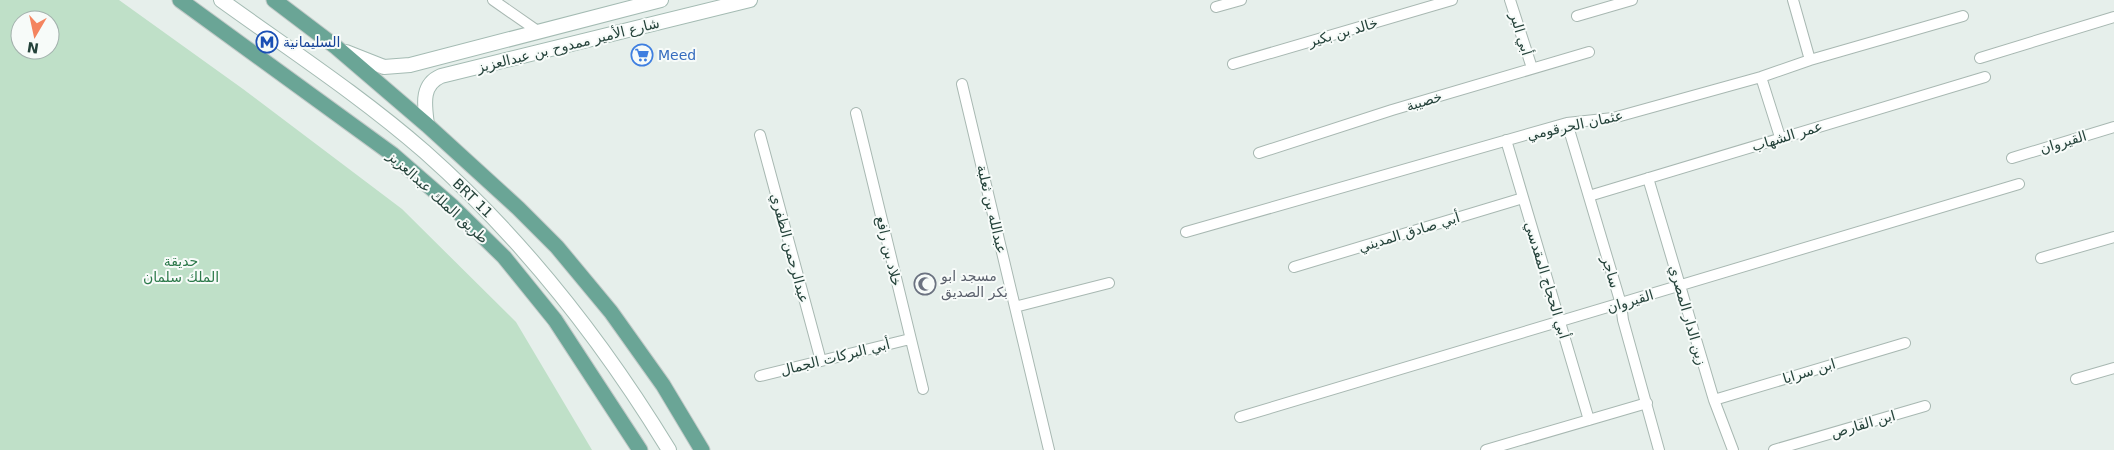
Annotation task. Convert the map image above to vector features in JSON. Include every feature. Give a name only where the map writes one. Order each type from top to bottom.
[{"type":"main road","name":"طريق الملك عبدالعزيز","points":[[180,0],[392,154],[453,206],[504,257],[555,320],[640,450]]},
{"type":"main road","points":[[274,0],[336,47],[427,125],[557,246],[611,312],[663,385],[702,450]]},
{"type":"street","name":"BRT 11","points":[[221,0],[394,126],[426,153],[495,219],[547,278],[597,340],[643,405],[669,450]]},
{"type":"street","points":[[493,0],[539,32]]},
{"type":"street","name":"شارع الأمير ممدوح بن عبدالعزيز","points":[[336,47],[384,66],[410,65],[661,0]]},
{"type":"street","name":"شارع الأمير ممدوح بن عبدالعزيز","points":[[427,125],[425,109],[426,90],[434,79],[441,76],[750,0]]},
{"type":"street","points":[[1216,7],[1241,0]]},
{"type":"street","name":"خالد بن بكير","points":[[1234,64],[1452,0]]},
{"type":"street","name":"أبي البر","points":[[1510,0],[1532,68]]},
{"type":"street","points":[[1577,16],[1632,0]]},
{"type":"street","points":[[1793,0],[1810,60]]},
{"type":"street","name":"عثمان الحرقومي","points":[[1186,232],[1567,123],[1613,118],[1761,77],[1810,60],[1963,16]]},
{"type":"street","points":[[1980,58],[2114,17]]},
{"type":"street","name":"خصيبة","points":[[1259,153],[1589,52]]},
{"type":"street","name":"عمر الشهاب","points":[[1589,196],[1985,76]]},
{"type":"street","points":[[1761,77],[1780,137]]},
{"type":"street","name":"عبدالله بن ثعلبة","points":[[962,84],[1049,450]]},
{"type":"street","name":"خلاد بن رافع","points":[[856,113],[923,389]]},
{"type":"street","name":"ساجر","points":[[1567,123],[1621,304],[1623,320],[1659,450]]},
{"type":"street","name":"القيروان","points":[[2012,158],[2114,127]]},
{"type":"street","name":"عبدالرحمن الظفري","points":[[760,135],[821,360]]},
{"type":"street","name":"أبي الحجاج المقدسي","points":[[1506,140],[1589,420]]},
{"type":"street","name":"زين الدار المصري","points":[[1648,178],[1714,400],[1733,450]]},
{"type":"street","name":"القيروان","points":[[1240,417],[2019,184]]},
{"type":"street","name":"أبي صادق المديني","points":[[1294,267],[1523,198]]},
{"type":"street","points":[[2041,258],[2114,237]]},
{"type":"street","points":[[1015,307],[1109,283]]},
{"type":"street","name":"أبي البركات الجمال","points":[[760,376],[910,339]]},
{"type":"street","name":"ابن سرايا","points":[[1714,400],[1904,342]]},
{"type":"street","points":[[2076,378],[2114,368]]},
{"type":"street","points":[[1486,450],[1647,403]]},
{"type":"street","name":"ابن القارص","points":[[1774,450],[1925,406]]},
{"type":"green space","name":"حديقة الملك سلمان","points":[[0,0],[119,0],[243,89],[402,209],[516,322],[592,450],[0,450]]},
{"type":"place","name":"السليمانية","points":[[267,42]]},
{"type":"place","name":"Meed","points":[[642,55]]},
{"type":"place","name":"مسجد ابو بكر الصديق","points":[[925,284]]}]
